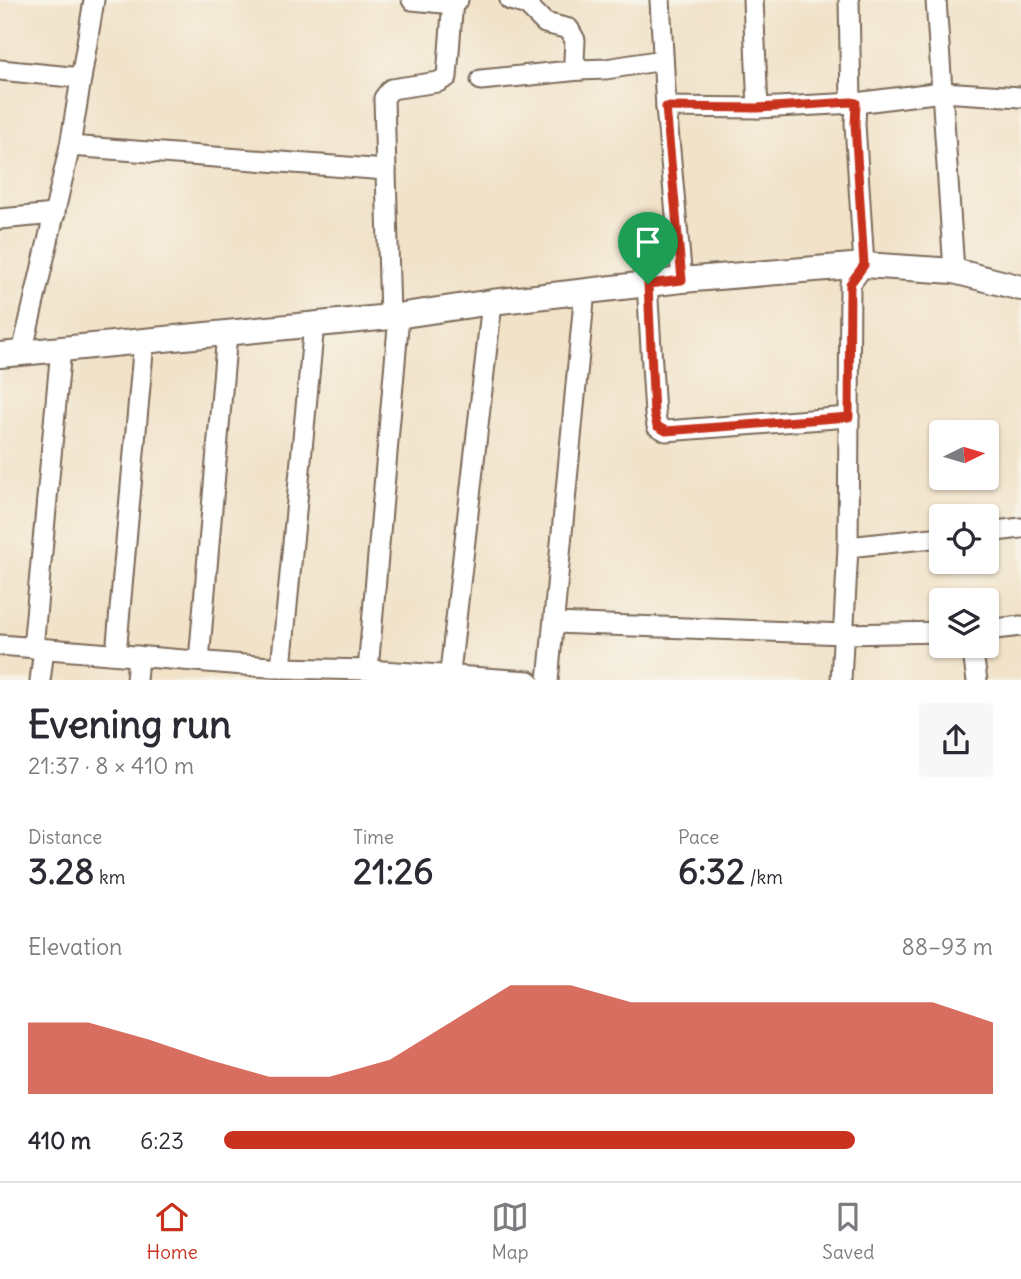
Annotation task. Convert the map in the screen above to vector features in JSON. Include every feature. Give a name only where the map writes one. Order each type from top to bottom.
[{"type":"street","points":[[94,0],[70,146],[55,214],[11,354],[395,316],[585,290],[864,265],[954,271],[1021,288]]},
{"type":"street","points":[[368,670],[395,316],[384,97],[391,89],[438,82],[447,77],[455,1],[412,0]]},
{"type":"street","points":[[660,0],[666,107],[682,280]]},
{"type":"street","points":[[753,0],[758,108]]},
{"type":"street","points":[[841,680],[848,547],[850,284],[864,265],[849,0]]},
{"type":"street","points":[[936,0],[954,271]]},
{"type":"street","points":[[523,2],[545,23],[569,29],[575,40],[574,60],[580,71]]},
{"type":"street","points":[[481,80],[606,69],[663,60]]},
{"type":"street","points":[[0,70],[81,78]]},
{"type":"street","points":[[666,107],[758,108],[854,102],[943,92],[1021,97]]},
{"type":"street","points":[[70,146],[386,170]]},
{"type":"street","points":[[0,219],[55,214]]},
{"type":"street","points":[[648,284],[654,414],[657,426],[666,431],[849,417]]},
{"type":"street","points":[[548,680],[585,290]]},
{"type":"street","points":[[450,678],[492,302]]},
{"type":"street","points":[[281,668],[314,324]]},
{"type":"street","points":[[199,661],[227,333]]},
{"type":"street","points":[[116,654],[144,341]]},
{"type":"street","points":[[40,680],[38,648],[61,349]]},
{"type":"street","points":[[999,531],[1021,528]]},
{"type":"street","points":[[848,547],[929,538]]},
{"type":"street","points":[[554,623],[844,634],[929,632]]},
{"type":"street","points":[[999,629],[1021,626]]},
{"type":"street","points":[[0,645],[199,661],[235,672],[281,668],[332,675],[368,670],[503,680]]},
{"type":"street","points":[[136,680],[138,656]]},
{"type":"street","points":[[974,658],[977,680]]},
{"type":"route","points":[[856,103],[864,265],[850,284],[849,417],[666,431],[657,426],[654,414],[648,284],[682,280],[666,107],[758,108],[856,103]]}]
